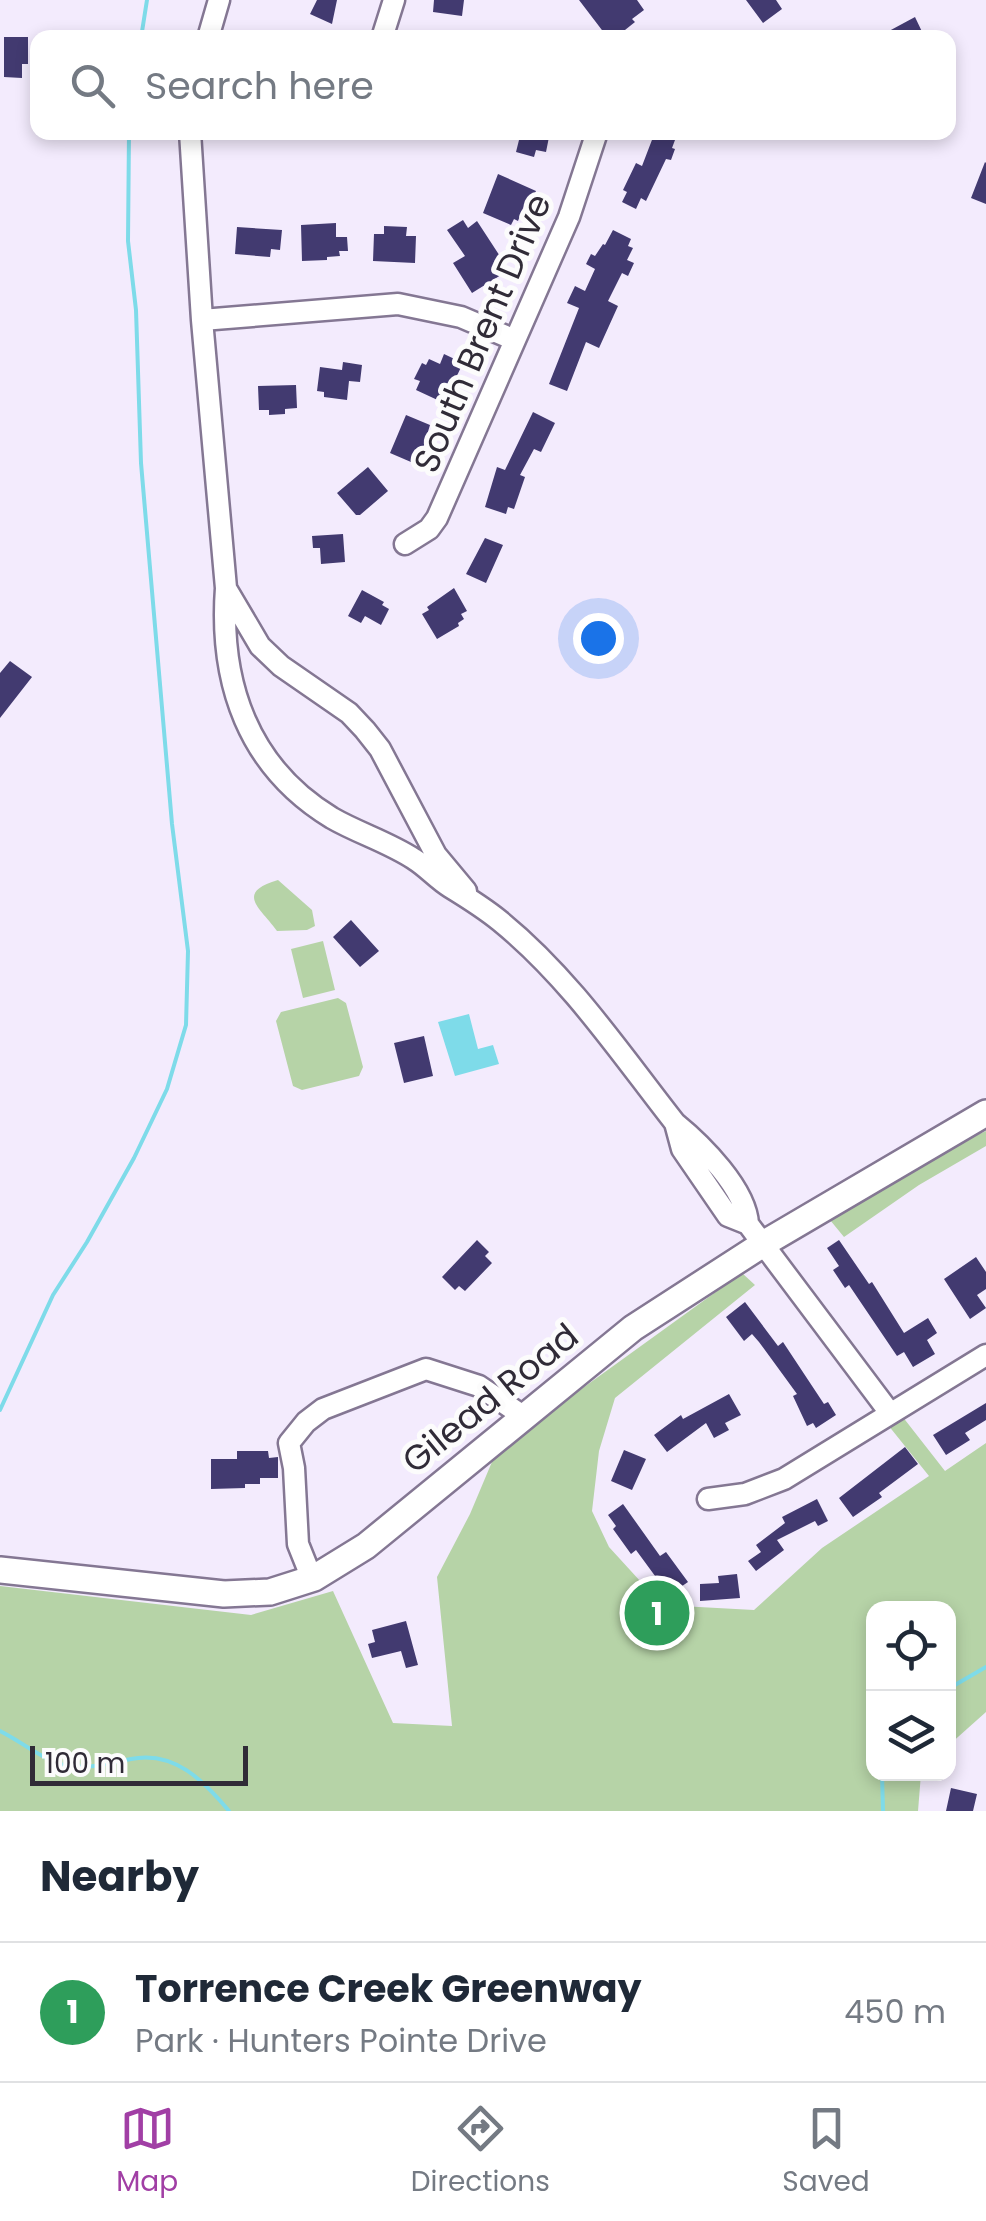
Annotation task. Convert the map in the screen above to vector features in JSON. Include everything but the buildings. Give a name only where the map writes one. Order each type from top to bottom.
[{"type":"main road","name":"Gilead Road","points":[[0,1570],[224,1594],[270,1592],[312,1579],[366,1546],[523,1416],[755,1234],[986,1113]]},
{"type":"street","points":[[210,30],[219,0]]},
{"type":"street","points":[[385,30],[394,0]]},
{"type":"street","points":[[191,140],[226,588],[223,623],[236,702],[253,738],[298,794],[332,818],[414,859],[452,889],[472,898]]},
{"type":"street","name":"South Brent Drive","points":[[405,544],[420,536],[437,518],[569,217],[594,140]]},
{"type":"street","points":[[202,320],[398,304],[461,316],[515,340]]},
{"type":"street","points":[[226,588],[260,646],[281,666],[349,713],[365,730],[380,749],[436,855],[472,898],[556,973],[675,1124],[696,1140],[747,1204],[755,1234],[890,1413]]},
{"type":"street","points":[[708,1499],[768,1487],[986,1355]]},
{"type":"street","points":[[312,1579],[298,1544],[289,1444],[323,1408],[426,1369],[480,1386],[523,1416]]},
{"type":"green space","points":[[278,880],[312,910],[315,926],[277,931],[264,915],[254,896],[257,890]]},
{"type":"green space","points":[[323,941],[335,990],[303,998],[291,949]]},
{"type":"green space","points":[[338,998],[346,1003],[363,1067],[359,1076],[302,1090],[293,1086],[276,1021],[281,1012]]},
{"type":"green space","points":[[986,1131],[986,1146],[919,1185],[844,1237],[830,1220],[946,1149]]},
{"type":"green space","points":[[742,1273],[755,1285],[615,1398],[599,1451],[592,1511],[609,1547],[662,1605],[754,1610],[822,1548],[929,1476],[888,1425],[902,1416],[945,1471],[986,1443],[986,1712],[956,1739],[956,1601],[866,1601],[866,1781],[920,1781],[918,1811],[0,1811],[0,1586],[251,1615],[333,1591],[393,1723],[452,1726],[437,1577],[497,1450]]},
{"type":"water","points":[[469,1014],[478,1049],[493,1045],[499,1064],[455,1076],[438,1022]]},
{"type":"waterway","points":[[142,30],[147,0]]},
{"type":"waterway","points":[[0,1410],[53,1295],[134,1158],[167,1089],[186,1025],[188,951],[172,824],[141,463],[136,310],[128,241],[129,140]]},
{"type":"waterway","points":[[956,1684],[986,1667]]},
{"type":"waterway","points":[[0,1731],[43,1756],[70,1766],[147,1757],[161,1759],[187,1770],[229,1811]]},
{"type":"waterway","points":[[882,1781],[883,1811]]},
{"type":"place","name":"Torrence Creek Greenway","points":[[657,1613]]}]
